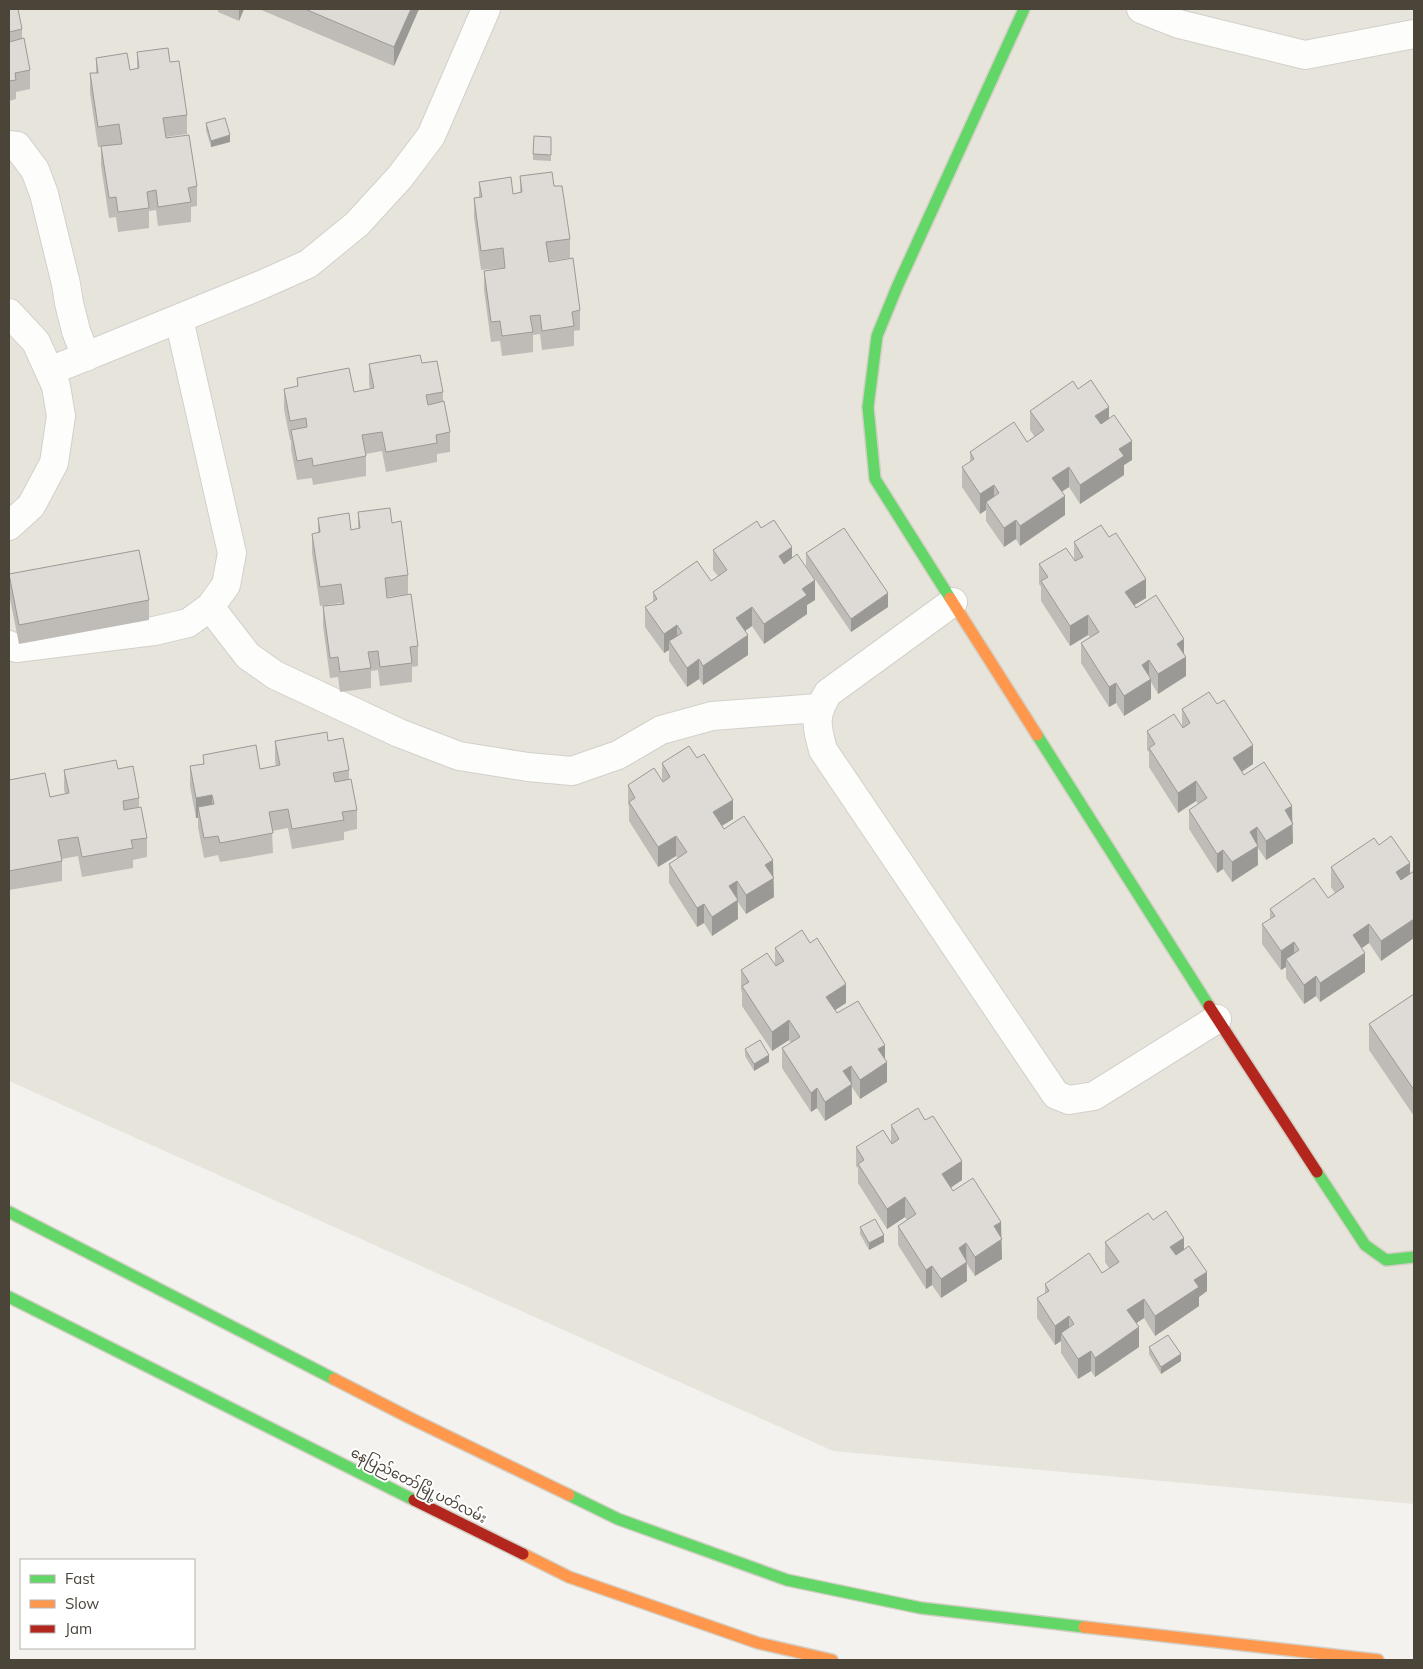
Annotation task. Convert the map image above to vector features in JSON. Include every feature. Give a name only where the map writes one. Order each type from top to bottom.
[{"type":"main road","points":[[1024,9],[897,287],[877,336],[868,407],[875,479],[1217,1020],[1365,1245],[1386,1260],[1414,1257]]},
{"type":"main road","points":[[9,1212],[410,1418],[618,1519],[787,1580],[922,1608],[1378,1660]]},
{"type":"main road","name":"နေပြည်တော်မြို့ပတ်လမ်း","points":[[9,1297],[569,1577],[758,1643],[832,1660]]},
{"type":"street","points":[[50,371],[308,264],[357,224],[400,177],[432,136],[486,9]]},
{"type":"street","points":[[1141,9],[1179,24],[1305,55],[1414,34]]},
{"type":"street","points":[[9,145],[18,146],[36,170],[44,194],[66,284],[68,302],[86,357]]},
{"type":"street","points":[[9,313],[36,342],[56,386],[61,416],[54,464],[31,506],[9,526]]},
{"type":"street","points":[[9,645],[16,648],[154,631],[188,624],[210,607],[226,585],[232,553],[179,319]]},
{"type":"street","points":[[953,602],[828,693],[818,708],[817,727],[823,750],[1056,1095],[1069,1100],[1094,1096],[1217,1020]]},
{"type":"street","points":[[210,607],[248,656],[275,675],[399,733],[459,756],[528,767],[572,771],[618,755],[661,730],[712,716],[818,708]]},
{"type":"shaded area","points":[[9,9],[1414,9],[1414,1504],[833,1451],[9,1081]]},
{"type":"building","points":[[9,9],[18,9],[22,29],[9,32]]},
{"type":"building","points":[[305,9],[411,9],[394,47]]},
{"type":"building","points":[[24,38],[30,70],[15,73],[16,80],[9,81],[9,42]]},
{"type":"building","points":[[168,48],[170,62],[179,61],[187,115],[163,118],[166,138],[189,135],[197,186],[188,188],[191,202],[158,207],[156,190],[147,192],[149,208],[118,212],[116,197],[109,198],[101,146],[122,144],[119,124],[98,127],[90,73],[98,73],[96,58],[127,53],[130,70],[139,68],[137,52]]},
{"type":"building","points":[[225,118],[230,135],[211,141],[206,123]]},
{"type":"building","points":[[534,136],[551,137],[551,155],[533,154]]},
{"type":"building","points":[[552,172],[554,186],[562,186],[570,239],[546,242],[549,262],[573,258],[580,310],[572,312],[574,326],[542,331],[540,315],[530,316],[533,332],[502,336],[500,321],[491,322],[484,271],[505,268],[503,248],[481,251],[474,198],[482,197],[479,182],[511,177],[513,194],[522,192],[520,176]]},
{"type":"building","points":[[420,355],[422,363],[437,361],[443,392],[426,395],[428,405],[444,401],[450,432],[436,435],[437,443],[386,452],[382,432],[362,435],[366,456],[313,466],[312,458],[297,461],[291,430],[307,427],[306,418],[290,421],[284,389],[298,386],[297,378],[349,368],[354,392],[374,388],[369,364]]},
{"type":"building","points":[[1091,380],[1109,407],[1095,416],[1101,424],[1114,415],[1132,441],[1119,449],[1124,456],[1080,485],[1069,467],[1052,478],[1065,496],[1020,526],[1016,520],[1004,528],[986,502],[999,493],[994,485],[980,494],[962,467],[974,459],[970,452],[1014,422],[1027,442],[1044,430],[1030,411],[1073,381],[1078,389]]},
{"type":"building","points":[[390,508],[392,523],[401,521],[408,575],[385,578],[387,598],[411,594],[418,646],[410,647],[412,663],[380,667],[378,651],[368,652],[371,668],[340,672],[338,657],[330,658],[323,606],[344,604],[341,584],[320,587],[312,534],[320,532],[318,518],[349,513],[351,530],[360,528],[358,512]]},
{"type":"building","points":[[774,520],[792,547],[779,556],[784,564],[797,554],[815,580],[802,589],[807,595],[764,624],[752,607],[736,618],[748,635],[703,666],[699,659],[687,668],[669,641],[682,633],[677,625],[664,634],[645,607],[657,599],[653,592],[697,561],[711,581],[727,570],[713,550],[757,521],[761,528]]},
{"type":"building","points":[[1101,525],[1109,537],[1116,533],[1146,579],[1125,592],[1136,608],[1156,595],[1184,639],[1177,644],[1186,657],[1158,674],[1149,660],[1142,665],[1151,679],[1124,696],[1116,683],[1109,687],[1081,643],[1099,632],[1088,615],[1070,626],[1041,581],[1048,577],[1039,564],[1066,548],[1075,561],[1083,557],[1074,542]]},
{"type":"building","points":[[844,528],[888,593],[851,619],[806,553]]},
{"type":"building","points":[[139,550],[149,600],[19,625],[9,574]]},
{"type":"building","points":[[1209,692],[1217,704],[1224,700],[1253,745],[1233,758],[1244,775],[1264,762],[1292,806],[1285,810],[1293,824],[1266,841],[1257,827],[1250,832],[1258,846],[1232,862],[1223,850],[1217,854],[1189,810],[1207,798],[1196,781],[1178,793],[1149,748],[1155,744],[1147,731],[1174,714],[1183,728],[1190,723],[1182,709]]},
{"type":"building","points":[[327,732],[328,741],[343,738],[349,770],[333,773],[335,782],[351,779],[357,810],[342,812],[344,820],[292,829],[288,809],[269,812],[273,833],[220,843],[218,836],[204,838],[198,807],[214,804],[212,795],[196,798],[190,766],[204,764],[203,755],[256,745],[260,769],[280,765],[275,741]]},
{"type":"building","points":[[689,746],[697,758],[704,754],[733,800],[713,812],[724,829],[744,816],[773,860],[765,865],[774,878],[746,895],[737,881],[729,886],[738,900],[712,917],[704,904],[697,908],[669,864],[687,852],[676,836],[658,847],[629,802],[635,798],[628,785],[654,768],[663,782],[670,777],[662,763]]},
{"type":"building","points":[[116,760],[118,769],[133,766],[139,798],[123,801],[124,810],[141,807],[147,838],[131,840],[133,848],[82,857],[78,837],[58,840],[62,861],[9,871],[9,780],[45,773],[50,797],[69,793],[64,770]]},
{"type":"building","points":[[1391,836],[1410,863],[1396,872],[1401,880],[1414,871],[1414,919],[1381,941],[1369,924],[1353,935],[1365,953],[1320,983],[1316,976],[1304,985],[1286,959],[1299,950],[1294,942],[1281,951],[1262,924],[1275,916],[1270,909],[1314,878],[1328,898],[1344,887],[1331,867],[1374,838],[1379,845]]},
{"type":"building","points":[[802,930],[810,943],[817,938],[846,984],[826,997],[837,1013],[858,1001],[885,1045],[878,1049],[887,1062],[860,1080],[851,1066],[843,1071],[852,1084],[825,1102],[817,1088],[811,1093],[782,1048],[800,1037],[789,1020],[772,1032],[742,986],[749,982],[741,970],[767,953],[776,966],[784,961],[775,948]]},
{"type":"building","points":[[1414,994],[1414,1090],[1369,1024]]},
{"type":"building","points":[[760,1040],[769,1055],[754,1064],[745,1049]]},
{"type":"building","points":[[918,1108],[925,1120],[933,1116],[962,1161],[942,1174],[953,1191],[973,1178],[1001,1222],[994,1226],[1002,1239],[975,1257],[966,1243],[959,1248],[967,1262],[941,1279],[932,1266],[926,1270],[898,1226],[916,1214],[905,1197],[887,1209],[858,1164],[864,1160],[856,1147],[883,1130],[892,1144],[899,1139],[891,1125]]},
{"type":"building","points":[[1166,1211],[1184,1238],[1170,1247],[1176,1255],[1189,1246],[1207,1272],[1194,1280],[1199,1287],[1155,1316],[1144,1299],[1127,1310],[1139,1327],[1095,1358],[1091,1351],[1078,1359],[1061,1333],[1074,1324],[1069,1316],[1055,1326],[1037,1298],[1049,1291],[1045,1284],[1089,1253],[1102,1273],[1119,1262],[1105,1242],[1148,1213],[1153,1220]]},
{"type":"building","points":[[875,1219],[884,1235],[869,1243],[860,1227]]},
{"type":"building","points":[[1168,1335],[1181,1354],[1161,1367],[1149,1347]]},
{"type":"traffic: fast","points":[[950,598],[875,479],[868,407],[877,336],[897,287],[1024,9]]},
{"type":"traffic: fast","points":[[1037,735],[1209,1006]]},
{"type":"traffic: fast","points":[[1317,1172],[1365,1245],[1386,1260],[1414,1257]]},
{"type":"traffic: fast","points":[[9,1212],[334,1379]]},
{"type":"traffic: fast","points":[[9,1297],[414,1500]]},
{"type":"traffic: fast","points":[[569,1495],[618,1519],[787,1580],[921,1608],[1084,1627]]},
{"type":"traffic: slow","points":[[950,598],[1037,735]]},
{"type":"traffic: slow","points":[[334,1379],[569,1495]]},
{"type":"traffic: slow","points":[[523,1554],[569,1577],[758,1643],[832,1660]]},
{"type":"traffic: slow","points":[[1084,1627],[1378,1660]]},
{"type":"traffic: jam","points":[[1209,1006],[1317,1172]]},
{"type":"traffic: jam","points":[[414,1500],[523,1554]]}]
